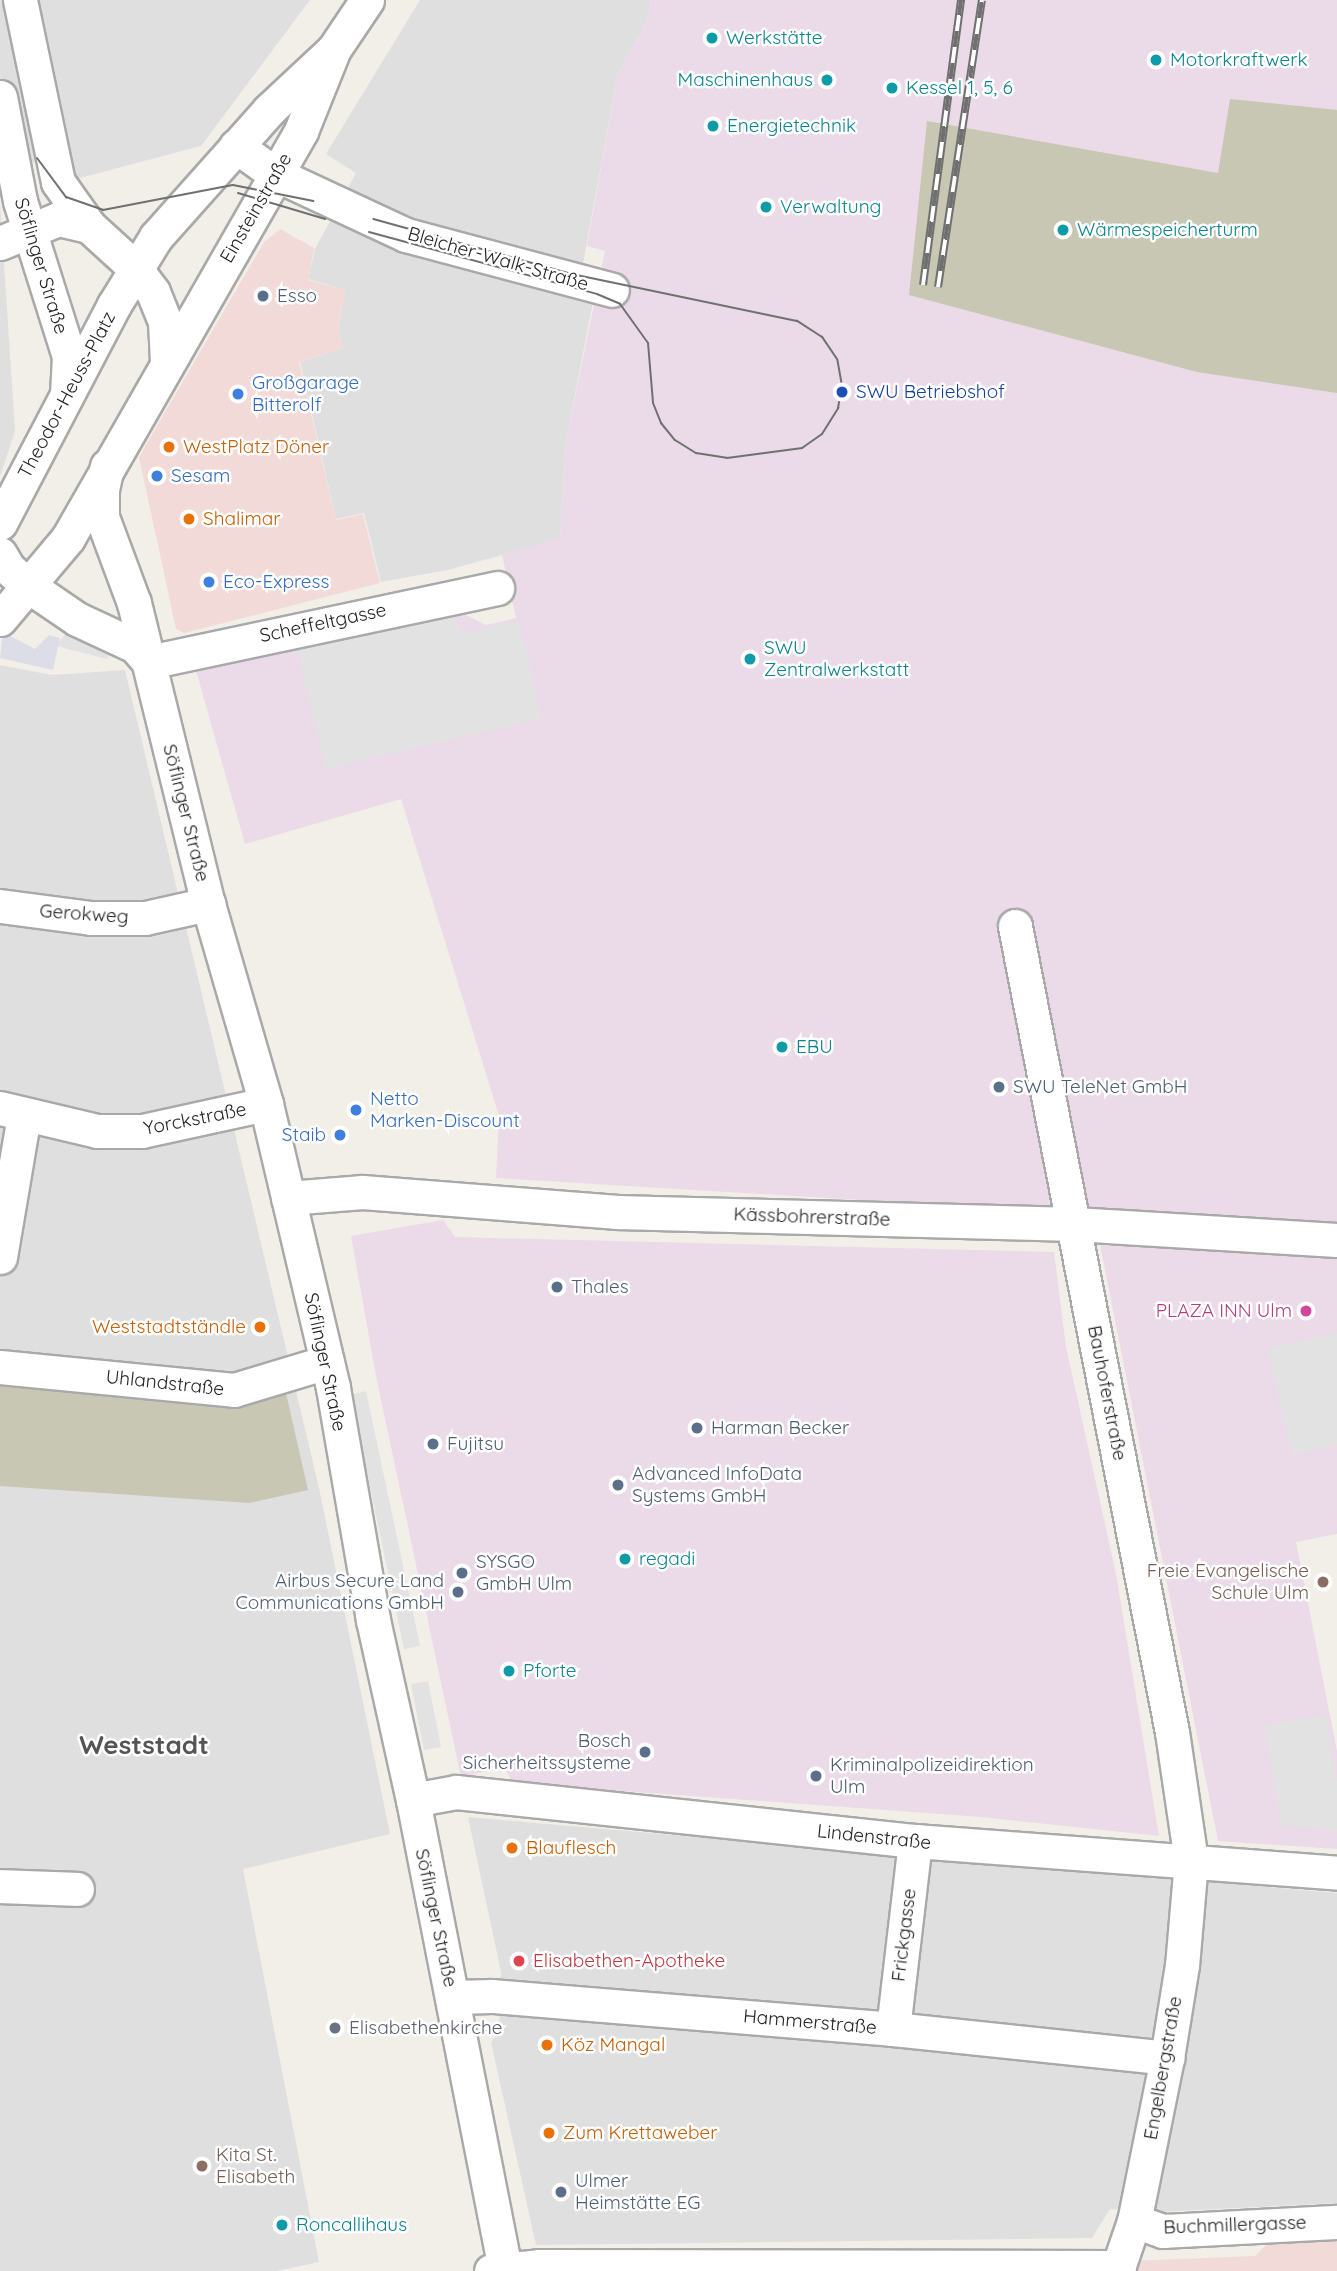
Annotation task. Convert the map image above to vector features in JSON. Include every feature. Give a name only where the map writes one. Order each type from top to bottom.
[{"type":"street","points":[[0,619],[30,587],[68,538],[167,362],[162,313],[135,268],[89,226],[66,197],[54,173],[20,0]]},
{"type":"street","name":"Einsteinstraße","points":[[135,268],[176,213],[236,146],[334,49],[367,0]]},
{"type":"street","name":"Einsteinstraße","points":[[167,362],[301,131],[334,49]]},
{"type":"street","name":"Söflinger Straße","points":[[0,97],[15,237],[69,356],[67,394]]},
{"type":"street","name":"Bleicher-Walk-Straße","points":[[236,146],[275,174],[406,235],[612,290]]},
{"type":"street","points":[[15,237],[58,219],[89,226]]},
{"type":"street","name":"Theodor-Heuss-Platz","points":[[0,523],[135,268]]},
{"type":"street","name":"Söflinger Straße","points":[[107,466],[102,517],[132,595],[208,904],[265,1104],[327,1362],[373,1620],[413,1800],[452,1997],[500,2270]]},
{"type":"street","points":[[0,554],[8,568],[30,587],[77,619],[135,646],[149,662]]},
{"type":"street","name":"Scheffeltgasse","points":[[149,662],[497,587]]},
{"type":"street","name":"Gerokweg","points":[[0,906],[91,918],[145,918],[208,904]]},
{"type":"street","name":"Bauhoferstraße","points":[[1015,926],[1172,1732],[1191,1861]]},
{"type":"street","name":"Yorckstraße","points":[[12,1112],[97,1131],[142,1131],[191,1124],[265,1104]]},
{"type":"street","points":[[0,1257],[12,1112]]},
{"type":"street","name":"Kässbohrerstraße","points":[[288,1198],[363,1192],[617,1212],[1075,1224],[1337,1240]]},
{"type":"street","name":"Uhlandstraße","points":[[0,1367],[234,1390],[327,1362]]},
{"type":"street","name":"Lindenstraße","points":[[413,1800],[456,1792],[915,1842],[1337,1874]]},
{"type":"street","name":"Frickgasse","points":[[893,2029],[915,1842]]},
{"type":"street","name":"Engelbergstraße","points":[[1118,2269],[1134,2221],[1167,2058],[1182,1965],[1191,1861]]},
{"type":"street","points":[[0,1886],[77,1889]]},
{"type":"street","name":"Hammerstraße","points":[[452,1997],[492,1996],[893,2029],[1167,2058]]},
{"type":"street","name":"Buchmillergasse","points":[[1134,2221],[1163,2231],[1337,2221]]},
{"type":"street","points":[[500,2270],[1118,2269]]},
{"type":"shaded area","points":[[0,0],[310,0],[201,146],[76,179],[65,156],[0,169]]},
{"type":"shaded area","points":[[420,0],[651,0],[647,22],[618,73],[578,291],[594,297],[566,440],[560,539],[448,570],[381,582],[364,513],[336,519],[300,362],[343,348],[338,331],[345,290],[308,279],[315,249],[356,173],[326,154]]},
{"type":"shaded area","points":[[651,0],[1337,0],[1337,1534],[1296,1542],[1337,1751],[1337,1849],[1218,1841],[1094,1214],[496,1178],[499,1116],[401,799],[245,844],[195,667],[457,611],[486,625],[516,618],[502,555],[560,538],[566,440],[605,251],[587,246],[618,73],[647,22]]},
{"type":"shaded area","points":[[1230,99],[1337,110],[1337,393],[1197,372],[909,295],[927,121],[1218,173]]},
{"type":"shaded area","points":[[0,202],[15,431],[0,477]]},
{"type":"shaded area","points":[[280,229],[314,248],[308,280],[345,290],[338,330],[343,348],[299,362],[336,520],[363,514],[380,583],[184,633],[176,629],[139,457],[264,242]]},
{"type":"shaded area","points":[[455,615],[463,633],[519,621],[542,718],[326,769],[297,650]]},
{"type":"shaded area","points":[[77,619],[117,638],[107,659],[56,646]]},
{"type":"shaded area","points":[[3,632],[35,649],[49,635],[60,638],[53,670],[0,658]]},
{"type":"shaded area","points":[[0,665],[52,675],[125,670],[319,1488],[390,1834],[243,1869],[319,2262],[277,2271],[0,2271]]},
{"type":"shaded area","points":[[443,1220],[455,1237],[1054,1252],[1066,1347],[1116,1574],[1159,1836],[981,1817],[513,1783],[504,1767],[461,1777],[376,1376],[351,1236]]},
{"type":"shaded area","points":[[1337,1333],[1337,1445],[1292,1455],[1267,1349]]},
{"type":"shaded area","points":[[0,1379],[285,1389],[308,1490],[249,1503],[0,1486]]},
{"type":"shaded area","points":[[366,1391],[420,1646],[404,1649],[351,1395]]},
{"type":"shaded area","points":[[428,1681],[441,1747],[424,1750],[411,1684]]},
{"type":"shaded area","points":[[1325,1715],[1337,1781],[1337,1831],[1281,1825],[1264,1726]]},
{"type":"shaded area","points":[[468,1817],[1337,1893],[1337,2203],[1155,2212],[1110,2209],[1092,2238],[536,2245],[491,2042],[499,2032],[501,1972]]},
{"type":"shaded area","points":[[1337,2236],[1337,2271],[874,2271],[1255,2256],[1269,2242]]},
{"type":"tram line","points":[[37,158],[66,197],[103,210],[233,185],[313,201]]},
{"type":"tram line","points":[[238,193],[325,219]]},
{"type":"tram line","points":[[369,232],[597,294],[620,304],[648,343],[653,403],[661,423],[675,440],[696,453],[727,458],[802,448],[822,434],[838,408],[842,386],[837,359],[822,337],[797,321],[568,273],[373,219]]},
{"type":"railway","points":[[923,285],[961,0]]},
{"type":"railway","points":[[938,287],[982,0]]},
{"type":"place","name":"Werkstätte","points":[[712,38]]},
{"type":"place","name":"Motorkraftwerk","points":[[1156,60]]},
{"type":"place","name":"Maschinenhaus","points":[[827,80]]},
{"type":"place","name":"Kessel 1, 5, 6","points":[[892,88]]},
{"type":"place","name":"Energietechnik","points":[[713,126]]},
{"type":"place","name":"Verwaltung","points":[[766,207]]},
{"type":"place","name":"Wärmespeicherturm","points":[[1063,230]]},
{"type":"place","name":"Esso","points":[[263,296]]},
{"type":"place","name":"SWU Betriebshof","points":[[842,392]]},
{"type":"place","name":"Großgarage Bitterolf","points":[[238,394]]},
{"type":"place","name":"WestPlatz Döner","points":[[169,447]]},
{"type":"place","name":"Sesam","points":[[157,476]]},
{"type":"place","name":"Shalimar","points":[[189,519]]},
{"type":"place","name":"Eco-Express","points":[[209,582]]},
{"type":"place","name":"SWU Zentralwerkstatt","points":[[750,659]]},
{"type":"place","name":"EBU","points":[[782,1047]]},
{"type":"place","name":"SWU TeleNet GmbH","points":[[999,1087]]},
{"type":"place","name":"Netto Marken-Discount","points":[[356,1110]]},
{"type":"place","name":"Staib","points":[[340,1135]]},
{"type":"place","name":"Thales","points":[[557,1287]]},
{"type":"place","name":"PLAZA INN Ulm","points":[[1306,1311]]},
{"type":"place","name":"Weststadtständle","points":[[260,1327]]},
{"type":"place","name":"Harman Becker","points":[[697,1428]]},
{"type":"place","name":"Fujitsu","points":[[433,1444]]},
{"type":"place","name":"Advanced InfoData Systems GmbH","points":[[618,1485]]},
{"type":"place","name":"regadi","points":[[625,1559]]},
{"type":"place","name":"SYSGO GmbH Ulm","points":[[462,1573]]},
{"type":"place","name":"Freie Evangelische Schule Ulm","points":[[1323,1582]]},
{"type":"place","name":"Airbus Secure Land Communications GmbH","points":[[458,1592]]},
{"type":"place","name":"Pforte","points":[[509,1671]]},
{"type":"place","name":"Bosch Sicherheitssysteme","points":[[645,1752]]},
{"type":"place","name":"Kriminalpolizeidirektion Ulm","points":[[816,1776]]},
{"type":"place","name":"Blauflesch","points":[[512,1848]]},
{"type":"place","name":"Elisabethen-Apotheke","points":[[519,1961]]},
{"type":"place","name":"Elisabethenkirche","points":[[335,2028]]},
{"type":"place","name":"Köz Mangal","points":[[547,2045]]},
{"type":"place","name":"Zum Krettaweber","points":[[549,2133]]},
{"type":"place","name":"Kita St. Elisabeth","points":[[202,2166]]},
{"type":"place","name":"Ulmer Heimstätte EG","points":[[561,2192]]},
{"type":"place","name":"Roncallihaus","points":[[282,2225]]},
{"type":"district","name":"Weststadt","points":[[144,1745]]}]
